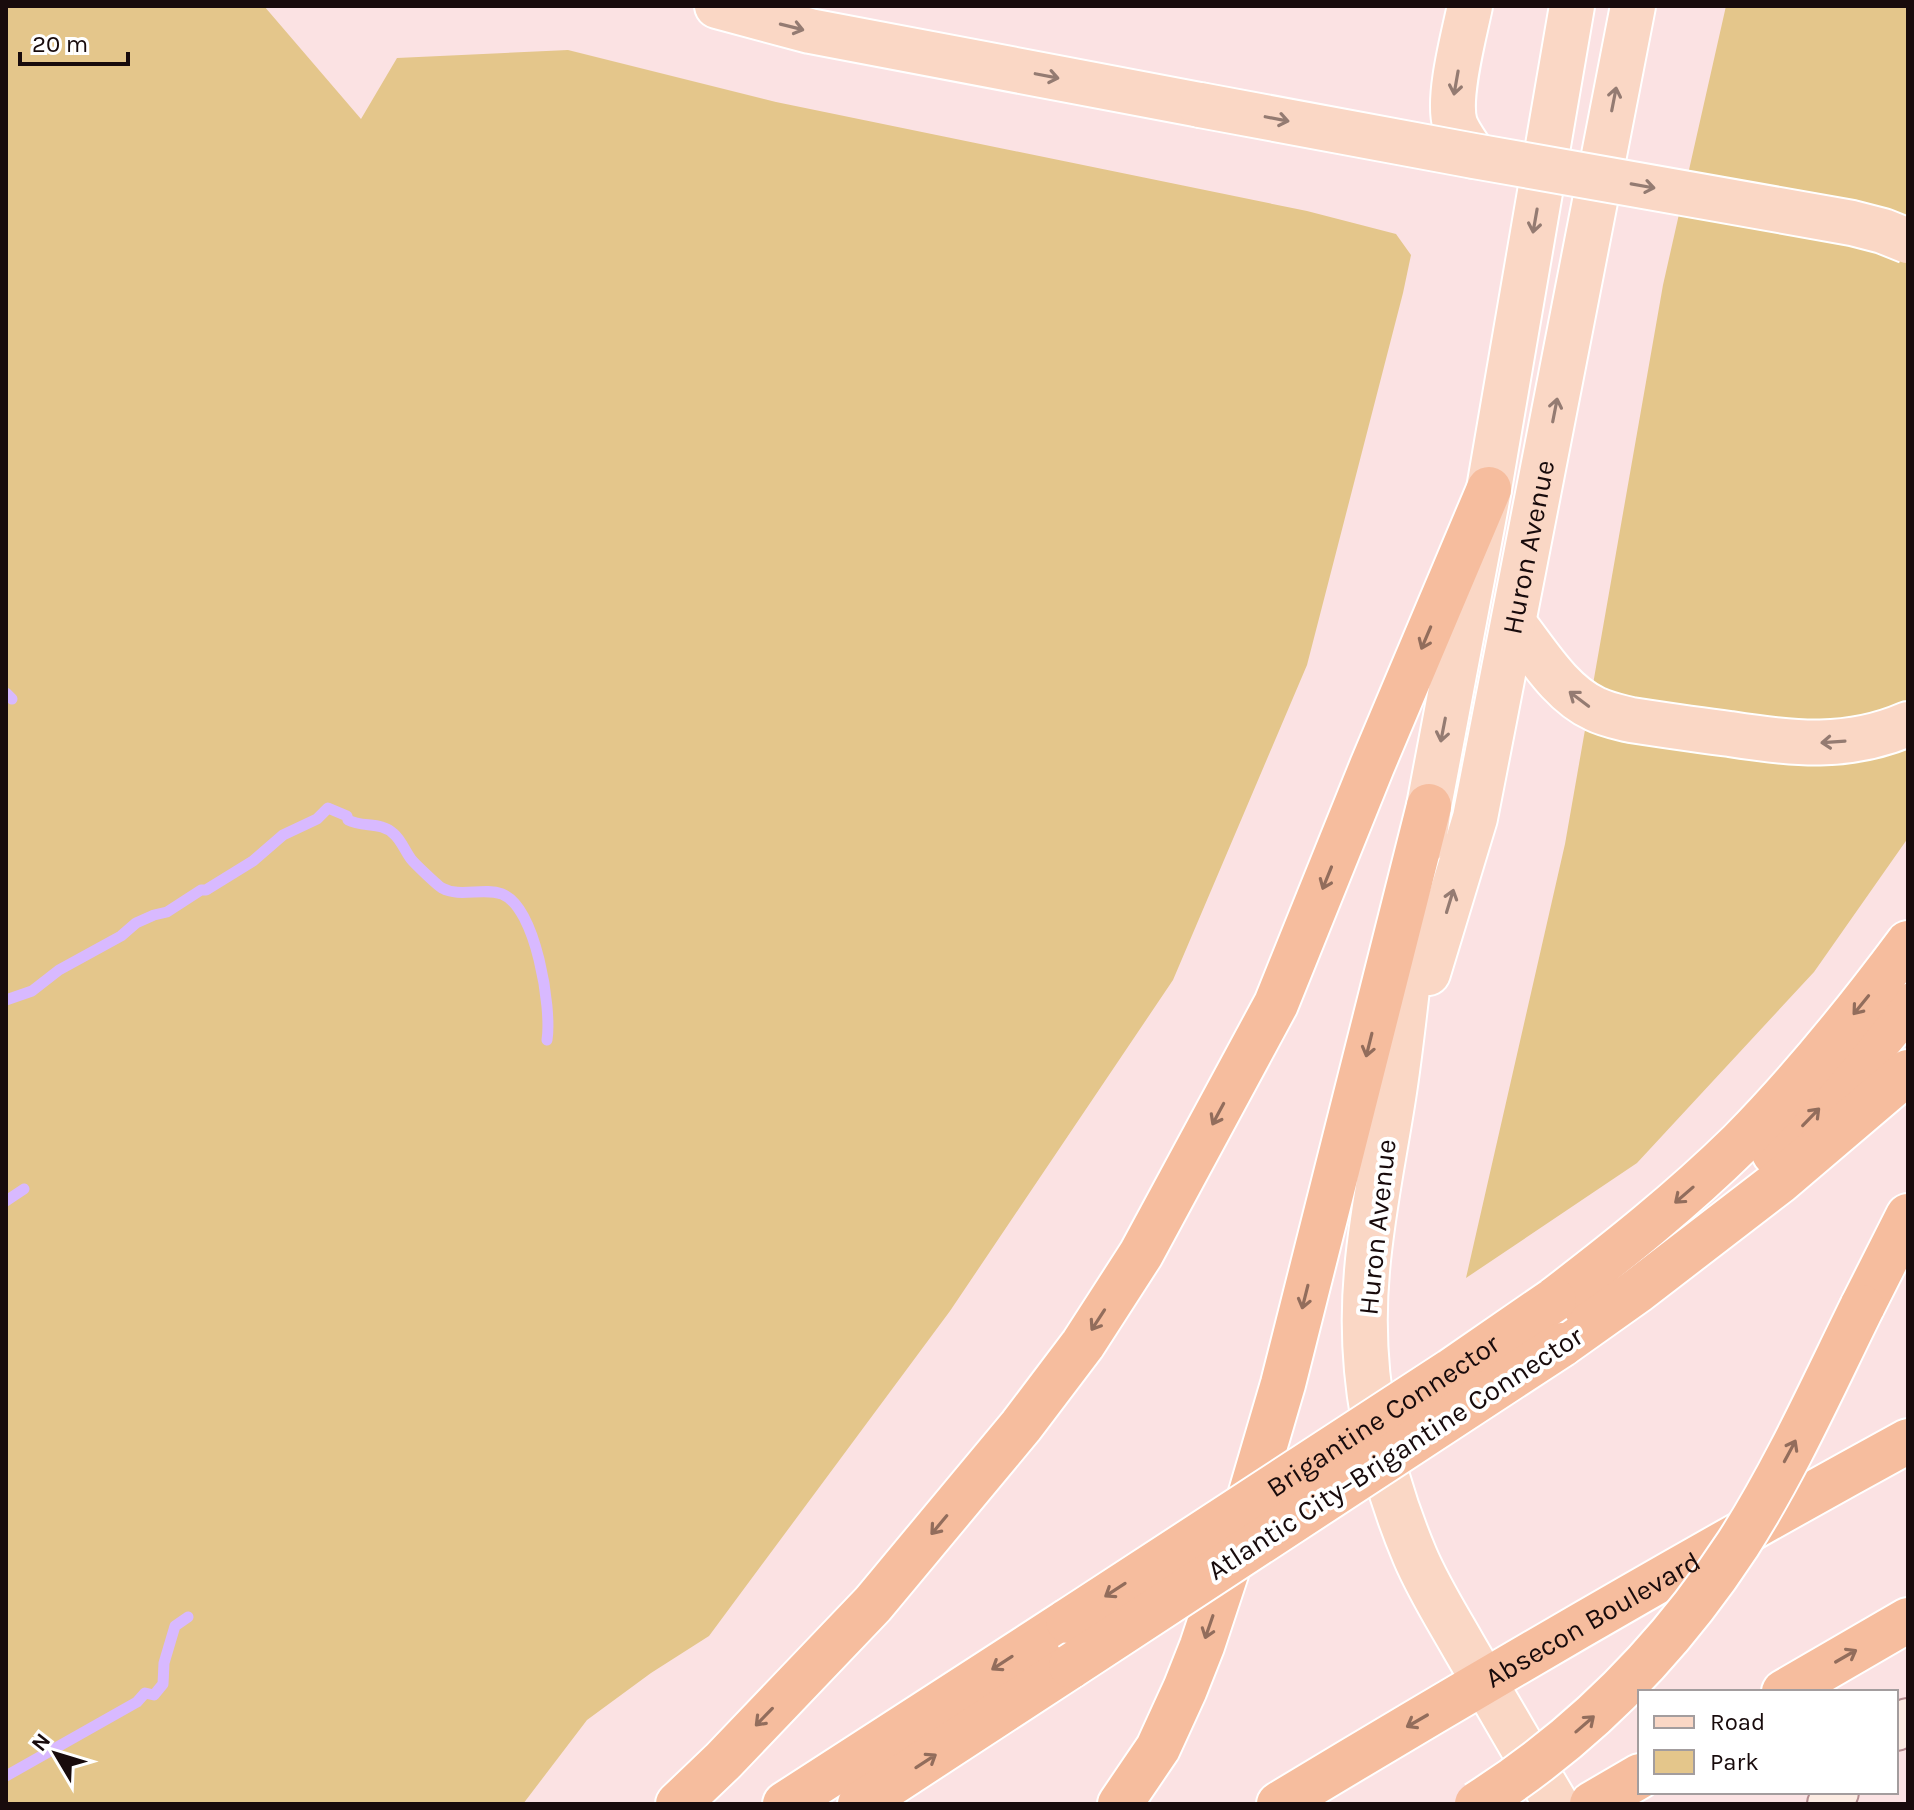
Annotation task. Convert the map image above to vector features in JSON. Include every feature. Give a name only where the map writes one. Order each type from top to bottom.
[{"type":"highway","points":[[678,1804],[873,1604],[1021,1426],[1083,1344],[1141,1254],[1276,1004],[1489,489]]},
{"type":"highway","points":[[1120,1804],[1158,1748],[1185,1689],[1238,1537],[1283,1384],[1429,806]]},
{"type":"highway","name":"Brigantine Connector","points":[[785,1804],[1451,1371],[1554,1300],[1646,1228],[1740,1142],[1835,1038],[1908,943]]},
{"type":"highway","points":[[1637,1291],[1815,1113],[1908,1006]]},
{"type":"highway","name":"Atlantic City–Brigantine Connector","points":[[860,1804],[1561,1345],[1780,1181],[1908,1072]]},
{"type":"highway","points":[[1477,1804],[1519,1777],[1592,1718],[1654,1655],[1683,1620],[1739,1542],[1763,1502],[1908,1216]]},
{"type":"highway","name":"Absecon Boulevard","points":[[1279,1804],[1484,1682],[1908,1441]]},
{"type":"highway","points":[[1787,1690],[1908,1620]]},
{"type":"highway","points":[[1592,1804],[1638,1777]]},
{"type":"main road","points":[[717,6],[810,31],[1474,156],[1852,223],[1908,241]]},
{"type":"main road","points":[[1470,6],[1453,95],[1453,112],[1456,127],[1474,156]]},
{"type":"main road","name":"Huron Avenue","points":[[1556,1804],[1416,1558],[1391,1492],[1374,1428],[1365,1310],[1371,1233],[1395,1083],[1429,806],[1489,489],[1572,6]]},
{"type":"main road","name":"Huron Avenue","points":[[1395,1083],[1475,818],[1633,6]]},
{"type":"main road","points":[[1514,624],[1559,682],[1574,696],[1609,715],[1804,744],[1866,739],[1908,724]]},
{"type":"green space","points":[[6,6],[264,6],[361,119],[397,58],[568,50],[776,102],[1307,211],[1396,234],[1411,255],[1307,665],[1173,980],[950,1311],[709,1636],[651,1673],[587,1720],[523,1804],[6,1804]]},
{"type":"green space","points":[[1726,6],[1908,6],[1908,838],[1814,972],[1637,1163],[1466,1278],[1565,844],[1663,285]]},
{"type":"waterway","points":[[6,693],[12,699]]},
{"type":"waterway","points":[[6,1000],[32,991],[59,970],[121,936],[136,923],[167,912],[201,890],[206,890],[253,861],[283,835],[317,819],[328,808],[347,816],[348,820],[389,830],[413,861],[442,888],[456,892],[495,892],[514,903],[524,918],[539,960],[547,1006],[547,1040]]},
{"type":"waterway","points":[[6,1201],[24,1189]]},
{"type":"waterway","points":[[6,1776],[137,1702],[145,1693],[154,1695],[163,1684],[164,1663],[175,1626],[188,1617]]}]
